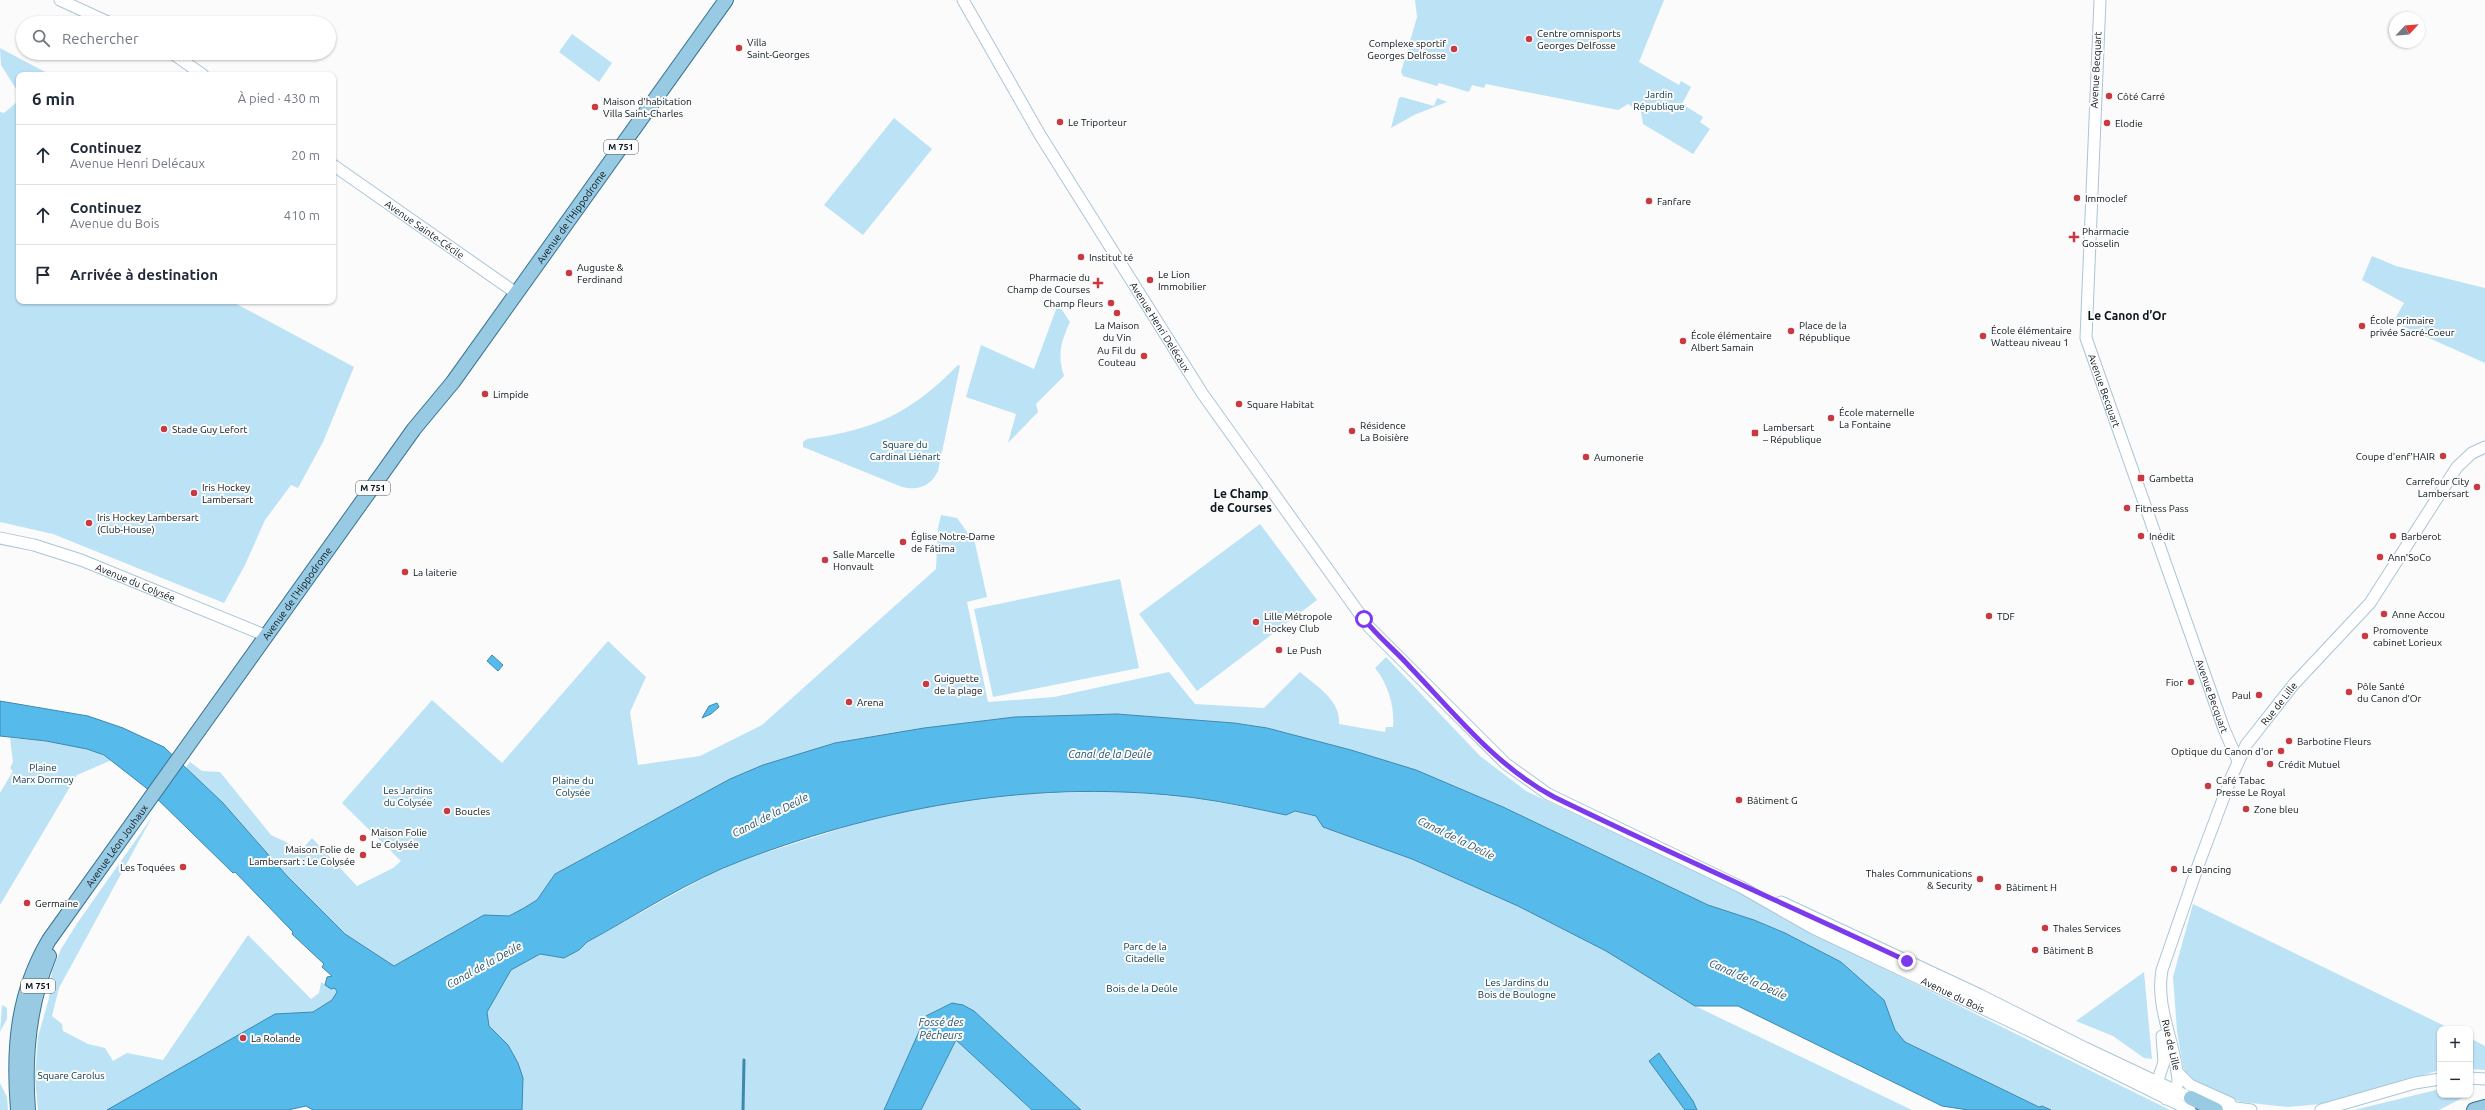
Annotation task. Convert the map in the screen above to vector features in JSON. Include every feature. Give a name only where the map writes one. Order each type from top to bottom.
[{"type":"main road","name":"Avenue de l'Hippodrome","points":[[512,290],[716,0]]},
{"type":"main road","name":"Avenue de l'Hippodrome","points":[[166,776],[268,636],[428,411],[440,385],[726,0]]},
{"type":"main road","name":"Avenue Léon Jouhaux","points":[[22,1104],[16,1044],[23,998],[43,949],[166,776]]},
{"type":"main road","name":"Avenue Léon Jouhaux","points":[[22,1104],[30,1029],[37,992],[45,967],[67,915]]},
{"type":"main road","points":[[2191,1104],[2216,1110]]},
{"type":"main road","points":[[2474,1110],[2485,1107]]},
{"type":"street","points":[[60,0],[95,16]]},
{"type":"street","name":"Avenue Henri Delécaux","points":[[963,0],[1040,135],[1202,393],[1355,608],[1381,640]]},
{"type":"street","name":"Avenue Becquart","points":[[2100,0],[2086,338],[2221,722],[2238,761]]},
{"type":"street","points":[[182,60],[199,72]]},
{"type":"street","name":"Avenue Sainte-Cécile","points":[[336,167],[512,290]]},
{"type":"street","name":"Rue de Lille","points":[[2161,1097],[2154,1088],[2164,1055],[2161,978],[2166,953],[2238,761],[2251,737],[2294,684],[2370,603],[2457,466],[2472,453],[2485,448]]},
{"type":"street","name":"Avenue du Colysée","points":[[0,538],[34,545],[81,560],[268,636]]},
{"type":"street","name":"Avenue du Bois","points":[[1381,640],[1407,663],[1498,757],[1531,784],[1560,800],[1718,875],[1784,903],[1980,995],[2176,1091],[2191,1104]]},
{"type":"street","name":"Avenue du Bois","points":[[1718,875],[1812,928],[2028,1030],[2161,1097],[2191,1104]]},
{"type":"street","name":"Rue de Lille","points":[[2162,1009],[2177,1072],[2176,1091]]},
{"type":"street","points":[[2177,1072],[2190,1085],[2246,1110]]},
{"type":"street","points":[[2473,1078],[2485,1079]]},
{"type":"street","points":[[2321,1110],[2415,1083],[2437,1079]]},
{"type":"street","points":[[2161,1097],[2176,1091]]},
{"type":"street","points":[[2191,1104],[2215,1105],[2251,1110]]},
{"type":"green space","name":"Centre omnisports Georges Delfosse","points":[[1415,0],[1664,0],[1639,62],[1679,85],[1681,81],[1691,87],[1682,104],[1703,117],[1700,122],[1710,129],[1693,154],[1643,124],[1641,112],[1628,104],[1618,110],[1486,84],[1484,88],[1472,85],[1469,92],[1439,83],[1437,86],[1403,76],[1401,72],[1417,17]]},
{"type":"green space","points":[[572,34],[612,63],[599,82],[559,52]]},
{"type":"green space","name":"Stade Guy Lefort","points":[[0,48],[16,57],[16,60],[23,60],[45,72],[16,72],[16,89],[1,65]]},
{"type":"green space","points":[[1402,97],[1434,106],[1437,98],[1447,102],[1414,115],[1391,128],[1399,98]]},
{"type":"green space","name":"Stade Guy Lefort","points":[[16,103],[16,304],[237,304],[354,367],[323,442],[298,488],[291,485],[265,520],[245,565],[224,603],[53,534],[0,522],[0,112],[4,113]]},
{"type":"green space","points":[[894,118],[932,149],[863,235],[824,205]]},
{"type":"green space","points":[[2372,256],[2396,266],[2485,288],[2485,363],[2393,322],[2404,303],[2362,280]]},
{"type":"green space","points":[[1058,304],[1070,322],[1062,342],[1060,355],[1064,376],[1036,404],[1038,412],[1008,443],[1016,414],[966,397],[981,345],[1034,369]]},
{"type":"green space","name":"Square du Cardinal Liénart","points":[[958,365],[960,366],[938,471],[928,484],[919,488],[902,487],[803,447],[803,442],[807,439],[852,431],[872,425],[890,417],[907,408],[924,396]]},
{"type":"green space","name":"Plaine du Colysée","points":[[941,515],[957,518],[975,543],[987,597],[967,602],[988,702],[1054,697],[1169,672],[1195,704],[1264,708],[1300,672],[1320,688],[1332,701],[1339,715],[1339,724],[1385,732],[1386,727],[1393,727],[1392,704],[1384,681],[1375,668],[1386,657],[1480,756],[1526,791],[1771,907],[1824,939],[2170,1110],[2051,1110],[2042,1106],[2040,1107],[1905,1042],[1895,1030],[1877,995],[1841,962],[1785,933],[1754,920],[1708,905],[1503,807],[1416,770],[1351,750],[1267,728],[1234,723],[1117,714],[1015,717],[924,728],[730,779],[555,874],[537,900],[524,908],[509,916],[484,915],[394,966],[345,934],[287,876],[223,803],[185,769],[190,762],[202,771],[220,772],[271,835],[286,842],[299,853],[312,838],[357,886],[393,868],[401,861],[342,803],[432,700],[502,763],[608,641],[646,677],[630,712],[638,765],[700,756],[762,725],[936,569],[938,528]]},
{"type":"green space","points":[[1260,524],[1317,600],[1197,691],[1139,614]]},
{"type":"green space","points":[[1120,579],[1139,668],[993,697],[974,609]]},
{"type":"green space","name":"Plaine Marx Dormoy","points":[[10,738],[62,743],[76,746],[88,749],[112,760],[77,775],[0,905],[0,793],[13,771],[10,768],[13,762]]},
{"type":"green space","name":"Parc de la Citadelle","points":[[1116,791],[1197,798],[1286,815],[1295,811],[1316,816],[1323,827],[1412,859],[1518,906],[1606,951],[1695,1006],[1912,1110],[1081,1110],[974,1011],[926,1016],[884,1110],[522,1110],[523,1078],[518,1063],[507,1045],[489,1026],[487,1012],[511,970],[540,954],[564,958],[579,950],[587,942],[709,875],[742,860],[903,810],[1001,795]]},
{"type":"green space","name":"Square Carolus","points":[[152,817],[59,988],[52,1016],[62,1024],[63,1031],[88,1044],[105,1048],[113,1061],[127,1053],[163,1060],[248,935],[311,999],[319,993],[321,982],[331,988],[335,988],[337,993],[332,1000],[313,1012],[275,1014],[107,1110],[38,1110],[35,1077],[38,1037],[49,998],[52,971],[61,949],[78,922]]},
{"type":"green space","points":[[2193,904],[2445,1026],[2437,1026],[2437,1071],[2331,1103],[2288,1107],[2241,1102],[2209,1091],[2189,1079],[2183,1067],[2177,1031],[2173,977]]},
{"type":"green space","points":[[2144,972],[2152,1059],[2144,1058],[2113,1036],[2076,1021]]},
{"type":"green space","points":[[2,1005],[7,1008],[7,1019],[0,1032]]},
{"type":"green space","points":[[956,1040],[1032,1110],[921,1110]]},
{"type":"green space","points":[[2473,1040],[2485,1046],[2485,1070],[2473,1069]]},
{"type":"green space","points":[[0,1083],[7,1097],[8,1110],[0,1110]]},
{"type":"green space","points":[[2437,1090],[2437,1098],[2462,1098],[2439,1110],[2354,1110]]},
{"type":"water","points":[[492,655],[503,665],[498,671],[487,661]]},
{"type":"water","name":"Canal de la Deûle","points":[[0,701],[88,716],[123,728],[164,747],[223,803],[287,876],[345,934],[394,966],[484,915],[509,916],[524,908],[537,900],[555,874],[730,779],[763,765],[835,743],[924,728],[1015,717],[1117,714],[1234,723],[1267,728],[1351,750],[1416,770],[1503,807],[1708,905],[1754,920],[1785,933],[1841,962],[1884,1000],[1895,1030],[1905,1042],[2039,1107],[2042,1106],[2051,1110],[1968,1110],[1942,1106],[1738,1006],[1695,1006],[1606,951],[1518,906],[1412,859],[1323,827],[1316,816],[1295,811],[1286,815],[1196,798],[1138,793],[1080,792],[1023,794],[966,801],[909,811],[853,824],[798,841],[743,860],[703,877],[587,942],[579,950],[564,958],[540,954],[511,970],[487,1012],[489,1026],[508,1045],[518,1063],[523,1078],[522,1110],[313,1110],[306,1106],[288,1110],[107,1110],[275,1014],[313,1012],[332,1000],[337,992],[335,988],[331,989],[325,985],[327,977],[332,976],[322,967],[324,964],[292,934],[293,932],[235,872],[233,873],[145,787],[104,755],[87,749],[46,741],[0,736]]},
{"type":"water","points":[[717,703],[719,707],[711,714],[702,718],[709,706]]},
{"type":"water","name":"Fossé des Pêcheurs","points":[[952,1003],[963,1005],[974,1011],[1081,1110],[1032,1110],[956,1040],[921,1110],[884,1110],[926,1016]]},
{"type":"water","points":[[1659,1053],[1693,1101],[1697,1110],[1685,1110],[1649,1061]]},
{"type":"waterway","points":[[743,1110],[744,1060]]},
{"type":"place","name":"Centre omnisports Georges Delfosse","points":[[1529,39]]},
{"type":"place","name":"Villa Saint-Georges","points":[[739,48]]},
{"type":"place","name":"Complexe sportif Georges Delfosse","points":[[1454,49]]},
{"type":"place","name":"Côté Carré","points":[[2109,96]]},
{"type":"place","name":"Maison d'habitation Villa Saint-Charles","points":[[595,107]]},
{"type":"place","name":"Le Triporteur","points":[[1060,122]]},
{"type":"place","name":"Elodie","points":[[2107,123]]},
{"type":"place","name":"Immoclef","points":[[2077,198]]},
{"type":"place","name":"Fanfare","points":[[1649,201]]},
{"type":"place","name":"Pharmacie Gosselin","points":[[2074,237]]},
{"type":"place","name":"Institut té","points":[[1081,257]]},
{"type":"place","name":"Auguste & Ferdinand","points":[[569,273]]},
{"type":"place","name":"Le Lion Immobilier","points":[[1150,280]]},
{"type":"place","name":"Pharmacie du Champ de Courses","points":[[1098,283]]},
{"type":"place","name":"Champ fleurs","points":[[1111,303]]},
{"type":"place","name":"La Maison du Vin","points":[[1117,313]]},
{"type":"place","name":"École primaire privée Sacré-Coeur","points":[[2362,326]]},
{"type":"place","name":"Place de la République","points":[[1791,331]]},
{"type":"place","name":"École élémentaire Watteau niveau 1","points":[[1983,336]]},
{"type":"place","name":"École élémentaire Albert Samain","points":[[1683,341]]},
{"type":"place","name":"Au Fil du Couteau","points":[[1144,356]]},
{"type":"place","name":"Limpide","points":[[485,394]]},
{"type":"place","name":"Square Habitat","points":[[1239,404]]},
{"type":"place","name":"École maternelle La Fontaine","points":[[1831,418]]},
{"type":"place","name":"Stade Guy Lefort","points":[[164,429]]},
{"type":"place","name":"Résidence La Boisière","points":[[1352,431]]},
{"type":"place","name":"Lambersart – République","points":[[1755,433]]},
{"type":"place","name":"Coupe d'enf'HAIR","points":[[2443,456]]},
{"type":"place","name":"Aumonerie","points":[[1586,457]]},
{"type":"place","name":"Gambetta","points":[[2141,478]]},
{"type":"place","name":"Carrefour City Lambersart","points":[[2477,487]]},
{"type":"place","name":"Iris Hockey Lambersart","points":[[194,493]]},
{"type":"place","name":"Fitness Pass","points":[[2127,508]]},
{"type":"place","name":"Iris Hockey Lambersart (Club-House)","points":[[89,523]]},
{"type":"place","name":"Inédit","points":[[2141,536]]},
{"type":"place","name":"Barberot","points":[[2393,536]]},
{"type":"place","name":"Église Notre-Dame de Fátima","points":[[903,542]]},
{"type":"place","name":"Ann'SoCo","points":[[2380,557]]},
{"type":"place","name":"Salle Marcelle Honvault","points":[[825,560]]},
{"type":"place","name":"La laiterie","points":[[405,572]]},
{"type":"place","name":"Anne Accou","points":[[2384,614]]},
{"type":"place","name":"TDF","points":[[1989,616]]},
{"type":"place","name":"Lille Métropole Hockey Club","points":[[1256,622]]},
{"type":"place","name":"Promovente cabinet Lorieux","points":[[2365,636]]},
{"type":"place","name":"Le Push","points":[[1279,650]]},
{"type":"place","name":"Fior","points":[[2191,682]]},
{"type":"place","name":"Guiguette de la plage","points":[[926,684]]},
{"type":"place","name":"Pôle Santé du Canon d'Or","points":[[2349,692]]},
{"type":"place","name":"Paul","points":[[2259,695]]},
{"type":"place","name":"Arena","points":[[849,702]]},
{"type":"place","name":"Barbotine Fleurs","points":[[2289,741]]},
{"type":"place","name":"Optique du Canon d'or","points":[[2281,751]]},
{"type":"place","name":"Crédit Mutuel","points":[[2270,764]]},
{"type":"place","name":"Café Tabac Presse Le Royal","points":[[2208,786]]},
{"type":"place","name":"Bâtiment G","points":[[1739,800]]},
{"type":"place","name":"Zone bleu","points":[[2246,809]]},
{"type":"place","name":"Boucles","points":[[447,811]]},
{"type":"place","name":"Maison Folie Le Colysée","points":[[363,838]]},
{"type":"place","name":"Maison Folie de Lambersart : Le Colysée","points":[[363,855]]},
{"type":"place","name":"Les Toquées","points":[[183,867]]},
{"type":"place","name":"Le Dancing","points":[[2174,869]]},
{"type":"place","name":"Thales Communications & Security","points":[[1980,879]]},
{"type":"place","name":"Bâtiment H","points":[[1998,887]]},
{"type":"place","name":"Germaine","points":[[27,903]]},
{"type":"place","name":"Thales Services","points":[[2045,928]]},
{"type":"place","name":"Bâtiment B","points":[[2035,950]]},
{"type":"place","name":"La Rolande","points":[[243,1038]]},
{"type":"district","name":"Le Canon d’Or","points":[[2127,315]]},
{"type":"district","name":"Le Champ de Courses","points":[[1241,500]]},
{"type":"route","points":[[1364,619],[1375,634],[1407,663],[1498,757],[1531,784],[1554,797],[1718,875],[1791,906],[1907,961]]},
{"type":"park label","name":"Jardin République","points":[[1659,100]]},
{"type":"park label","name":"Les Jardins du Colysée","points":[[408,796]]},
{"type":"park label","name":"Bois de la Deûle","points":[[1142,988]]},
{"type":"park label","name":"Les Jardins du Bois de Boulogne","points":[[1517,988]]}]
